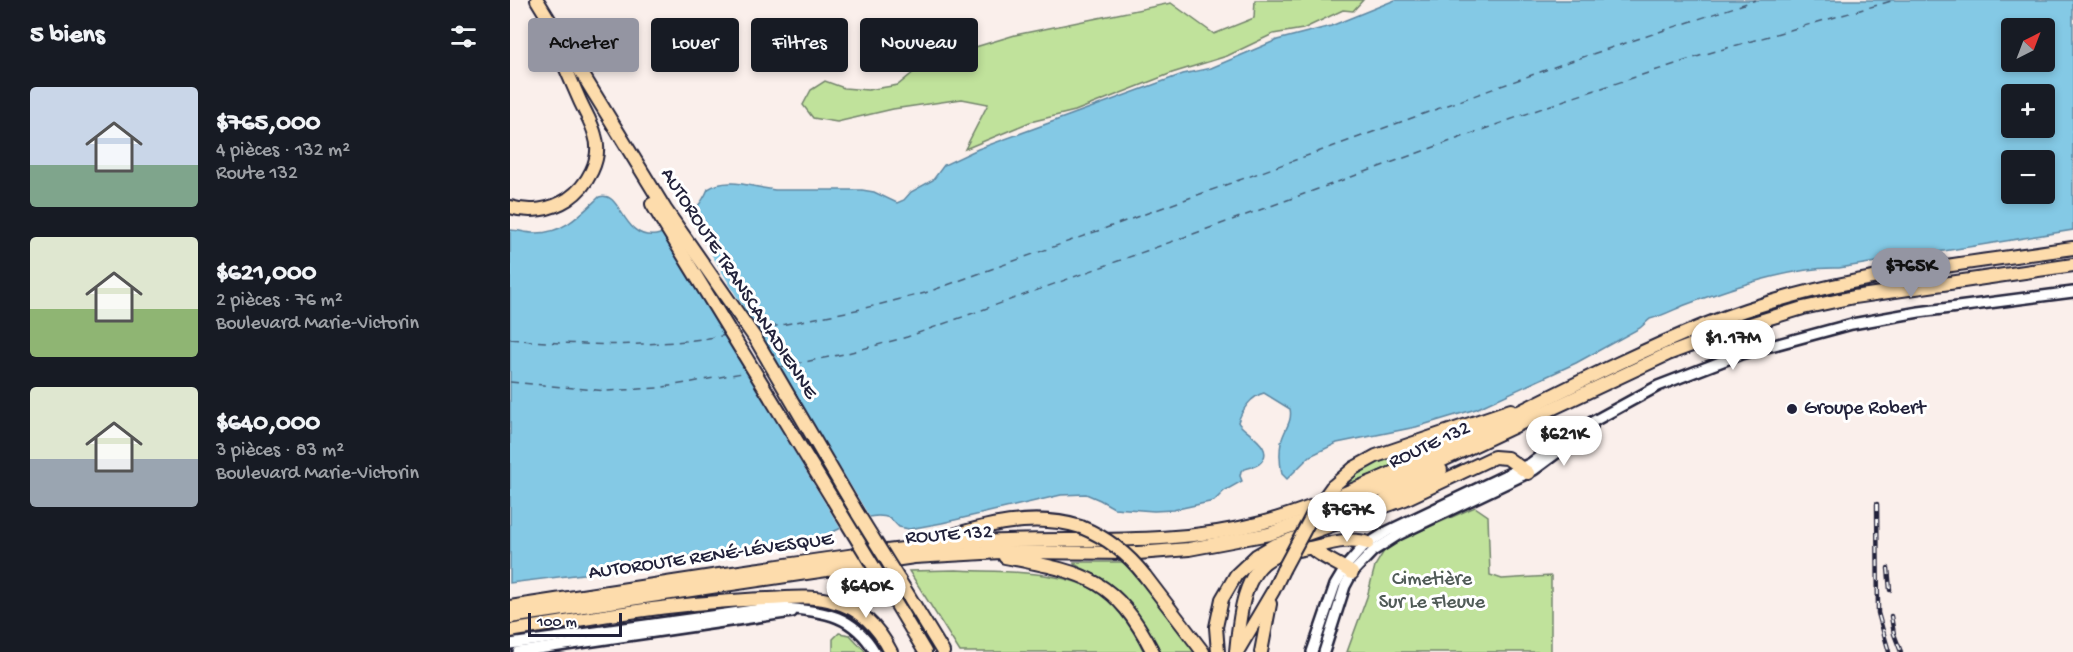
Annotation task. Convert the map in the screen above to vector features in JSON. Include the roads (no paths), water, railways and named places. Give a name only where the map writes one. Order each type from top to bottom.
[{"type":"highway","name":"AUTOROUTE TRANSCANADIENNE","points":[[529,0],[540,18]]},
{"type":"highway","name":"AUTOROUTE TRANSCANADIENNE","points":[[537,0],[923,652]]},
{"type":"highway","points":[[510,207],[533,210],[564,201],[580,188],[594,165],[595,135],[567,72]]},
{"type":"highway","name":"AUTOROUTE TRANSCANADIENNE","points":[[573,72],[661,211],[755,338],[943,652]]},
{"type":"highway","name":"ROUTE 132","points":[[917,547],[1008,541],[1167,539],[1205,535],[1250,526],[1291,514],[1348,492],[1450,447],[1546,399],[1707,324],[1787,297],[1877,277],[2073,248]]},
{"type":"highway","name":"ROUTE 132","points":[[785,576],[939,554],[1178,551],[1260,536],[1348,505],[1702,340],[1788,312],[1869,295],[2073,266]]},
{"type":"highway","points":[[1236,652],[1273,591],[1314,512],[1332,487],[1354,468],[1376,456],[1546,399]]},
{"type":"highway","points":[[1355,517],[1572,400]]},
{"type":"highway","points":[[1218,652],[1216,627],[1219,607],[1228,586],[1256,555],[1273,546],[1405,499],[1494,457],[1504,457],[1518,469]]},
{"type":"highway","points":[[917,547],[966,531],[1019,521],[1053,521],[1081,527],[1118,548],[1145,576],[1203,652]]},
{"type":"highway","points":[[1236,652],[1245,597],[1254,574],[1263,564],[1273,557],[1311,548],[1358,540],[1368,543]]},
{"type":"highway","name":"AUTOROUTE RENÉ-LÉVESQUE","points":[[510,607],[917,547]]},
{"type":"highway","points":[[1311,548],[1348,571]]},
{"type":"highway","points":[[510,624],[886,567],[1004,557],[1138,553]]},
{"type":"highway","points":[[1004,557],[1064,569],[1099,584],[1129,612],[1153,652]]},
{"type":"highway","name":"AUTOROUTE RENÉ-LÉVESQUE","points":[[510,617],[785,576]]},
{"type":"highway","points":[[1261,652],[1273,591]]},
{"type":"highway","points":[[510,630],[694,604],[815,598],[838,602],[862,616],[880,634],[891,652]]},
{"type":"street","points":[[1324,652],[1348,571],[1385,542],[1539,458],[1572,433],[1626,402],[1669,381],[1723,360],[1824,331],[1918,312],[2073,292]]},
{"type":"street","points":[[1312,652],[1331,594],[1348,571],[1358,551],[1388,531],[1518,469]]},
{"type":"street","points":[[510,644],[775,607],[824,612],[842,619],[862,634],[875,652]]},
{"type":"street","points":[[518,652],[800,610]]},
{"type":"water","points":[[1395,0],[2073,0],[2073,230],[1839,268],[1802,271],[1740,286],[1650,319],[1640,328],[1576,363],[1476,409],[1416,427],[1337,443],[1310,456],[1287,479],[1282,474],[1280,451],[1291,414],[1290,409],[1264,393],[1255,397],[1248,404],[1238,422],[1258,440],[1265,452],[1264,458],[1259,464],[1241,471],[1242,481],[1224,491],[1214,501],[1173,510],[1154,511],[1114,508],[1086,494],[1061,495],[909,529],[899,527],[890,518],[873,516],[825,535],[786,546],[755,546],[647,561],[632,568],[510,583],[510,230],[534,233],[554,230],[570,222],[599,197],[607,197],[613,200],[636,230],[644,234],[656,235],[691,213],[703,200],[708,189],[724,183],[775,190],[862,190],[874,192],[897,203],[933,180],[944,165],[978,149],[1183,74],[1211,68],[1277,40],[1331,26]]},
{"type":"railway","points":[[1877,504],[1878,613],[1889,652]]},
{"type":"railway","points":[[1888,568],[1890,590]]},
{"type":"railway","points":[[1891,616],[1894,634],[1901,652]]},
{"type":"place","name":"Groupe Robert","points":[[1792,409]]},
{"type":"park label","name":"Cimetière Sur Le Fleuve","points":[[1432,592]]}]
